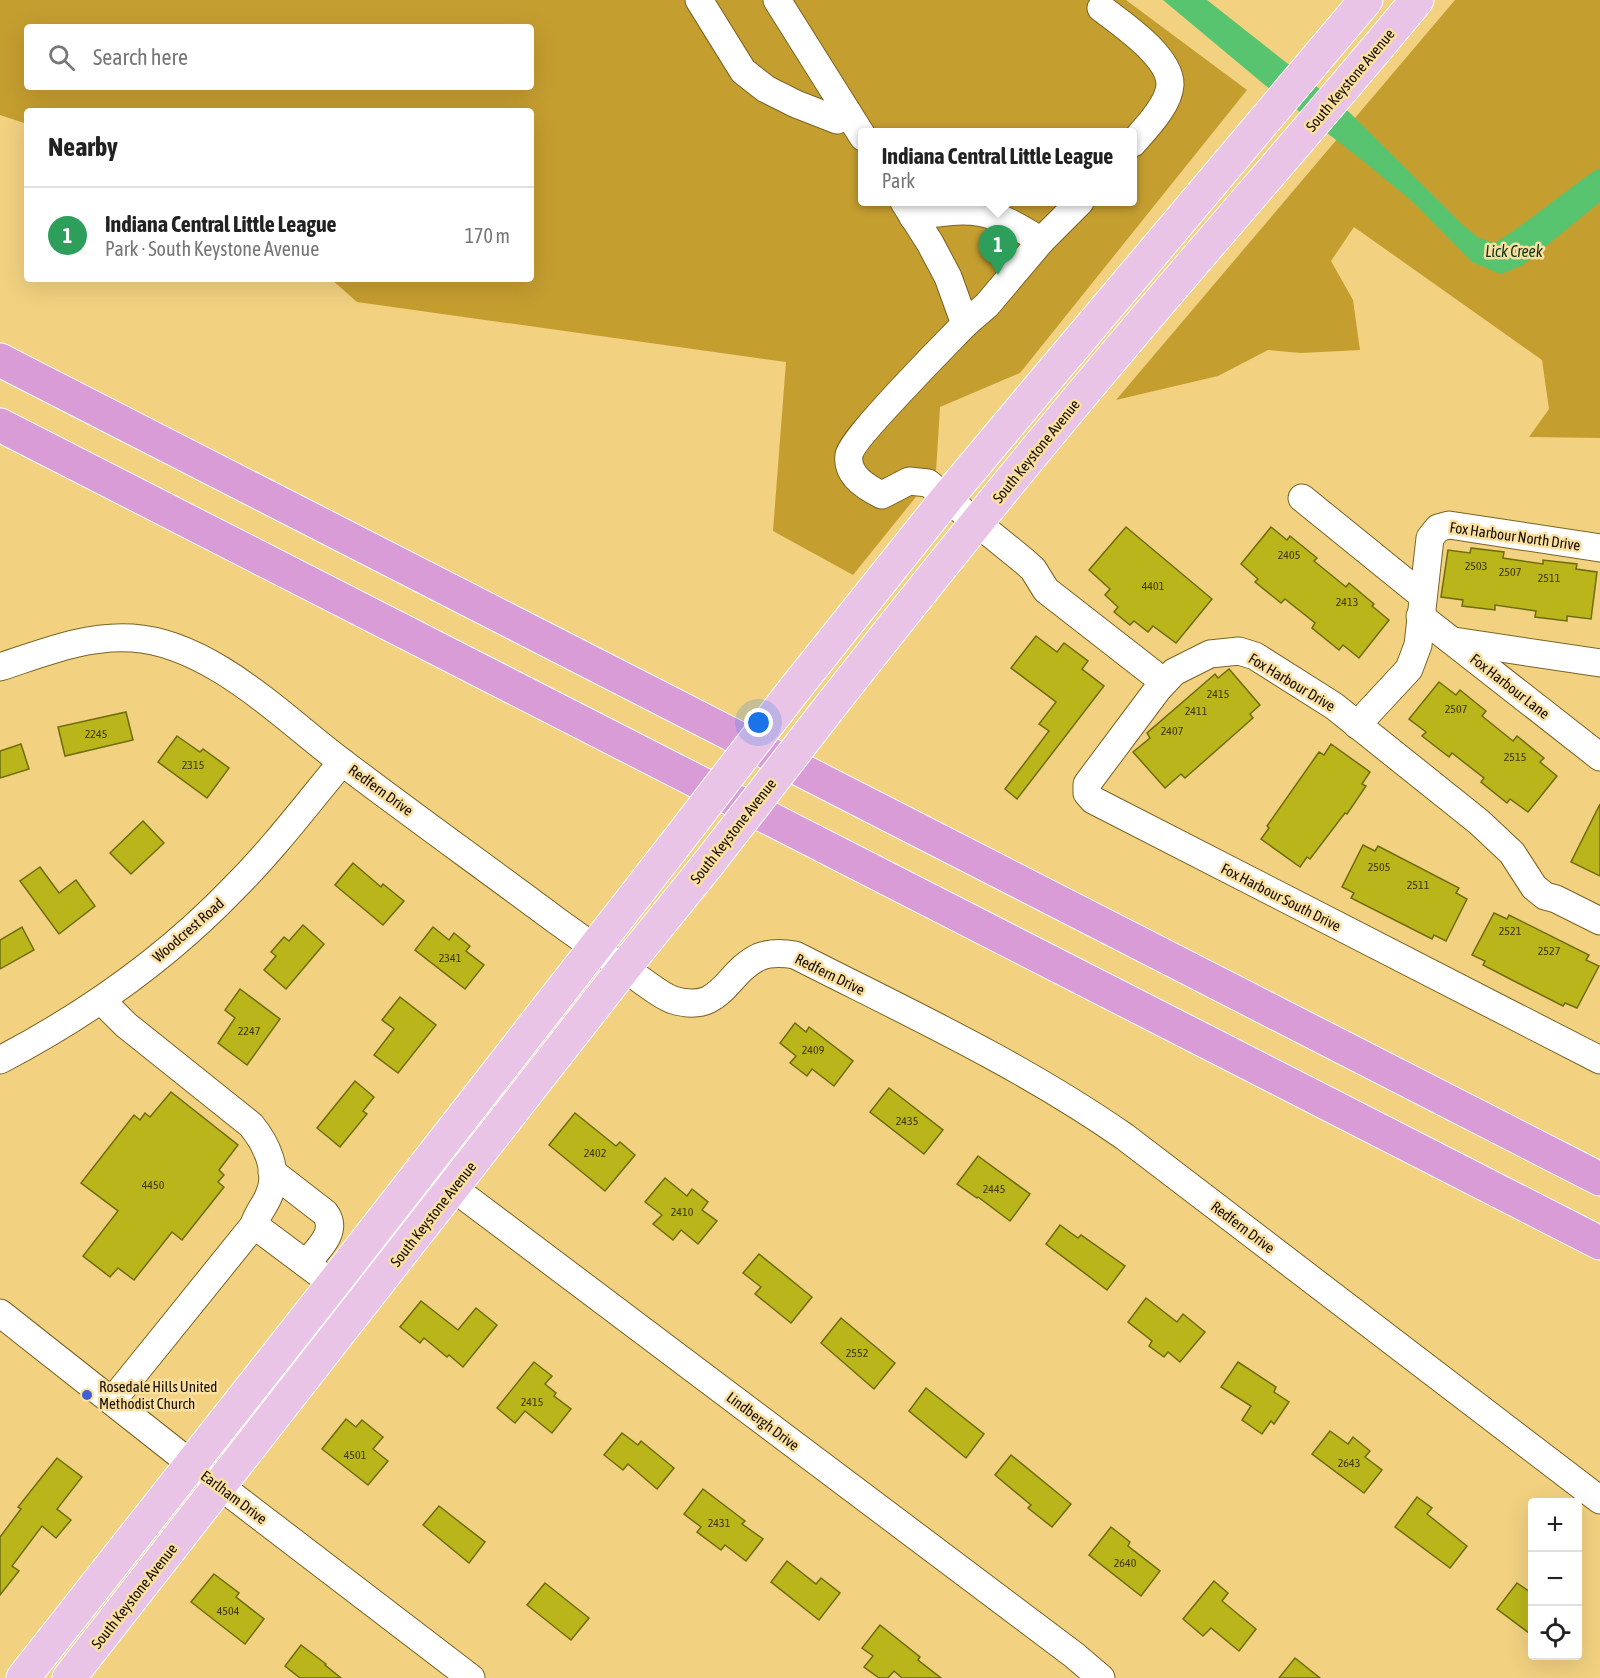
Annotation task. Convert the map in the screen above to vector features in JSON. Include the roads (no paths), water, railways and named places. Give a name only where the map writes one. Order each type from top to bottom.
[{"type":"highway","points":[[0,360],[1600,1179]]},
{"type":"highway","points":[[0,426],[1600,1244]]},
{"type":"main road","name":"South Keystone Avenue","points":[[69,1678],[624,968],[977,522],[1120,349],[1262,185],[1417,0]]},
{"type":"main road","points":[[23,1678],[333,1284],[794,690],[947,498],[1359,10]]},
{"type":"street","points":[[699,0],[743,71],[766,89],[837,120],[848,113]]},
{"type":"street","points":[[777,0],[858,129]]},
{"type":"street","points":[[1101,8],[1161,58],[1168,71],[1170,86],[1161,110],[1137,138]]},
{"type":"street","points":[[1075,206],[987,305],[965,324],[863,432],[849,454],[850,467],[863,486],[882,495],[909,481],[928,483],[1033,569],[1046,590],[1164,682]]},
{"type":"street","points":[[909,209],[948,277],[965,324]]},
{"type":"street","points":[[909,209],[986,212],[1014,224],[1041,242]]},
{"type":"street","name":"Fox Harbour Lane","points":[[1302,498],[1422,606],[1453,641],[1600,757]]},
{"type":"street","name":"Fox Harbour North Drive","points":[[1357,725],[1409,669],[1418,645],[1430,538],[1432,533],[1441,526],[1449,525],[1600,548]]},
{"type":"street","name":"Redfern Drive","points":[[0,667],[66,646],[98,639],[133,638],[192,653],[231,676],[342,762],[594,948],[669,999],[688,1004],[708,1000],[720,993],[751,962],[761,956],[778,952],[795,955],[1021,1070],[1078,1104],[1125,1137],[1600,1500]]},
{"type":"street","points":[[1453,641],[1600,663]]},
{"type":"street","name":"Fox Harbour Drive","points":[[1164,682],[1185,665],[1205,656],[1239,651],[1255,656],[1334,706],[1479,822],[1512,853],[1534,887],[1545,896],[1556,899],[1600,921]]},
{"type":"street","name":"Fox Harbour South Drive","points":[[1164,682],[1089,779],[1086,789],[1089,797],[1600,1060]]},
{"type":"street","name":"Woodcrest Road","points":[[0,1060],[61,1026],[101,1000],[170,947],[235,888],[274,846],[342,762]]},
{"type":"street","points":[[101,1000],[126,1025],[251,1125],[263,1139],[273,1183],[269,1196],[256,1216],[254,1225],[112,1401]]},
{"type":"street","name":"Lindbergh Drive","points":[[424,1166],[1074,1655],[1101,1678]]},
{"type":"street","points":[[272,1172],[325,1213],[330,1220],[330,1229],[326,1239],[306,1264]]},
{"type":"street","points":[[254,1225],[333,1284]]},
{"type":"street","name":"Earlham Drive","points":[[0,1312],[190,1463],[471,1678]]},
{"type":"water","name":"Lick Creek","points":[[1163,0],[1207,0],[1349,112],[1464,226],[1479,238],[1495,243],[1597,169],[1600,169],[1600,202],[1523,265],[1501,274],[1472,262],[1413,202],[1266,86]]},
{"type":"place","name":"Indiana Central Little League","points":[[998,275]]},
{"type":"place","name":"Rosedale Hills United Methodist Church","points":[[87,1395]]}]
